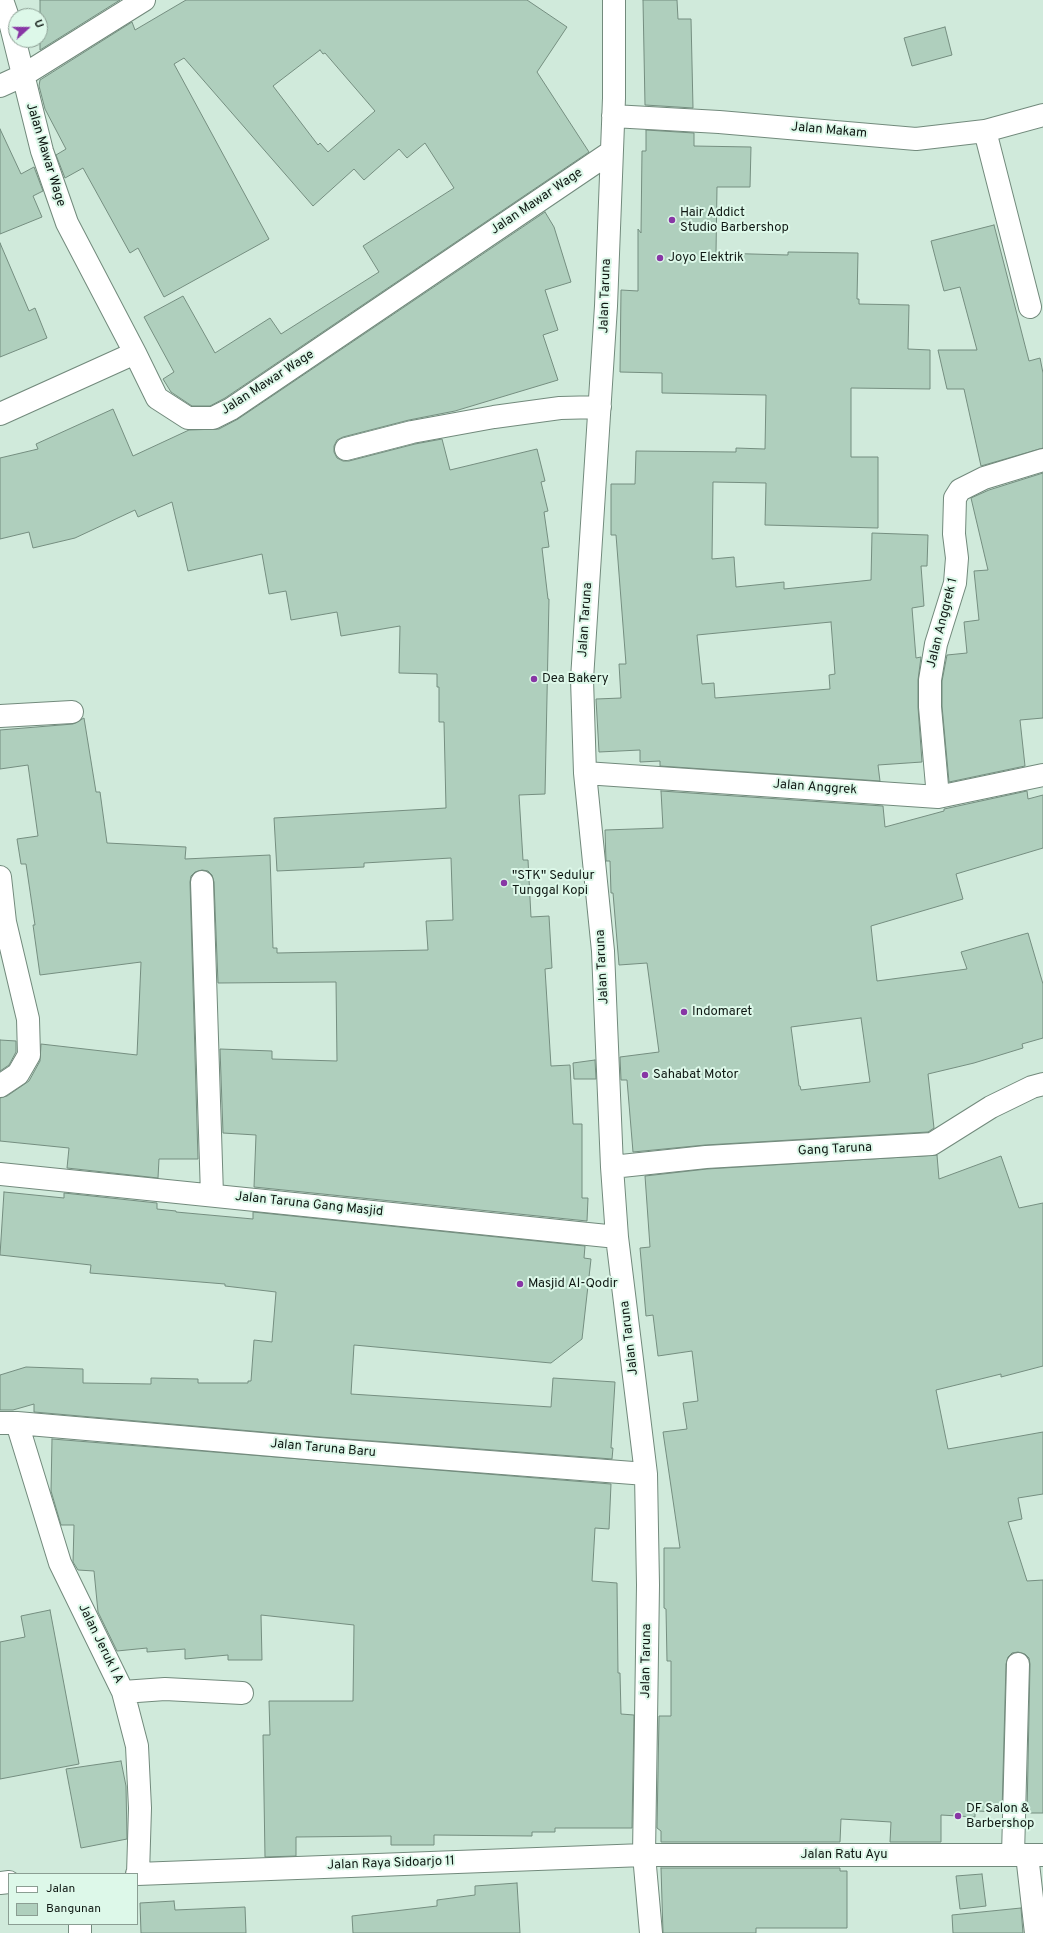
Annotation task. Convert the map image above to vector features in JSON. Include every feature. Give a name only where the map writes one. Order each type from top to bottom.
[{"type":"street","name":"Jalan Mawar Wage","points":[[2,0],[11,26],[22,76],[42,151],[67,223],[135,353],[156,398],[188,418],[212,418],[232,409],[611,152]]},
{"type":"street","points":[[0,86],[22,76],[144,0]]},
{"type":"street","name":"Jalan Taruna","points":[[614,0],[613,116],[606,306],[582,678],[585,773],[603,950],[612,1167],[617,1237],[646,1474],[648,1585],[644,1855],[651,1933]]},
{"type":"street","name":"Jalan Makam","points":[[613,116],[719,122],[916,139],[985,131],[1043,115]]},
{"type":"street","points":[[985,131],[1030,307]]},
{"type":"street","points":[[0,414],[135,353]]},
{"type":"street","points":[[346,449],[412,432],[494,417],[560,408],[600,407]]},
{"type":"street","name":"Jalan Anggrek 1","points":[[938,797],[930,707],[930,680],[936,644],[955,583],[957,558],[954,534],[955,498],[960,490],[984,478],[1043,460]]},
{"type":"street","points":[[0,716],[72,712]]},
{"type":"street","name":"Jalan Anggrek","points":[[585,773],[938,797],[1043,774]]},
{"type":"street","points":[[0,877],[5,922],[28,1018],[29,1055],[18,1074],[0,1086]]},
{"type":"street","points":[[202,882],[212,1195]]},
{"type":"street","name":"Gang Taruna","points":[[612,1167],[706,1157],[932,1144],[991,1107],[1032,1087],[1043,1084]]},
{"type":"street","name":"Jalan Taruna Gang Masjid","points":[[0,1174],[617,1237]]},
{"type":"street","name":"Jalan Taruna Baru","points":[[9,1423],[646,1474]]},
{"type":"street","name":"Jalan Jeruk I A","points":[[9,1423],[60,1563],[123,1692],[137,1746],[140,1808],[138,1874]]},
{"type":"street","points":[[1018,1664],[1028,1855],[1036,1933]]},
{"type":"street","points":[[123,1692],[165,1689],[242,1693]]},
{"type":"street","name":"Jalan Ratu Ayu","points":[[644,1855],[1028,1855]]},
{"type":"street","name":"Jalan Raya Sidoarjo 11","points":[[138,1874],[644,1855]]},
{"type":"building","points":[[40,0],[120,0],[48,45],[48,8],[40,8]]},
{"type":"building","points":[[186,0],[527,0],[567,27],[537,72],[589,152],[225,398],[210,406],[192,406],[171,392],[163,379],[174,372],[144,317],[183,296],[215,353],[270,318],[281,334],[379,272],[363,246],[454,188],[425,143],[407,158],[399,149],[364,180],[354,169],[313,206],[184,58],[174,64],[269,239],[164,297],[138,248],[130,253],[83,168],[65,178],[56,155],[66,149],[45,109],[39,86],[40,80],[132,22],[135,30]],"holes":[[[320,50],[323,54],[325,53],[375,111],[328,152],[320,143],[318,145],[273,86]]]},
{"type":"building","points":[[643,0],[677,0],[678,19],[691,19],[693,108],[645,105]]},
{"type":"building","points":[[945,27],[952,55],[912,66],[904,38]]},
{"type":"building","points":[[0,129],[21,174],[34,167],[43,191],[33,196],[42,217],[0,234]]},
{"type":"building","points":[[646,130],[694,133],[694,146],[751,147],[750,187],[717,187],[716,253],[788,255],[788,252],[858,253],[857,299],[859,299],[859,304],[909,305],[908,349],[930,350],[930,389],[851,388],[851,457],[878,457],[878,528],[765,525],[766,483],[713,482],[712,559],[734,557],[736,587],[784,582],[784,589],[871,580],[872,533],[928,535],[927,566],[921,566],[924,606],[912,608],[916,658],[921,657],[918,680],[918,707],[922,762],[878,765],[880,781],[660,766],[660,761],[640,762],[640,750],[599,752],[596,699],[621,698],[619,664],[626,664],[616,535],[611,535],[611,484],[635,484],[636,451],[736,452],[736,448],[765,449],[766,395],[662,393],[662,373],[620,372],[621,290],[638,291],[638,229],[641,233],[642,151],[646,151]],"holes":[[[831,622],[835,674],[829,675],[830,689],[715,698],[714,683],[702,684],[697,635]]]},
{"type":"building","points":[[545,212],[554,227],[571,282],[545,290],[558,330],[543,335],[558,380],[455,411],[409,420],[343,437],[337,440],[334,446],[334,452],[337,458],[343,461],[349,461],[415,444],[442,439],[450,470],[537,449],[545,481],[541,482],[548,511],[544,512],[549,547],[542,548],[549,599],[545,794],[519,795],[523,860],[528,860],[531,917],[549,916],[552,968],[545,969],[551,1066],[570,1065],[573,1124],[582,1124],[582,1198],[588,1198],[587,1221],[254,1187],[256,1135],[223,1133],[220,1049],[272,1051],[272,1059],[337,1061],[336,982],[218,983],[214,882],[212,875],[208,871],[202,870],[195,872],[191,876],[190,882],[198,1159],[159,1159],[158,1178],[67,1168],[69,1148],[0,1141],[0,1098],[7,1096],[29,1081],[40,1061],[41,1044],[137,1055],[141,962],[40,975],[33,925],[35,925],[26,864],[21,864],[17,839],[38,836],[28,765],[0,769],[0,730],[73,724],[84,718],[96,792],[100,792],[107,843],[186,847],[185,859],[270,855],[273,948],[277,948],[277,953],[428,950],[426,921],[453,920],[451,858],[364,863],[364,867],[277,871],[274,818],[446,808],[444,722],[439,722],[439,687],[437,687],[437,674],[399,673],[400,626],[341,636],[337,612],[291,620],[286,591],[269,594],[262,554],[188,571],[172,502],[138,517],[135,510],[75,538],[33,548],[29,532],[0,539],[0,458],[38,449],[36,444],[113,409],[133,456],[189,430],[219,429],[238,419]]},
{"type":"building","points":[[994,225],[1029,361],[1040,358],[1043,373],[1043,448],[981,466],[964,389],[947,389],[938,350],[977,350],[960,287],[944,291],[931,241]]},
{"type":"building","points":[[0,243],[29,311],[35,308],[47,338],[0,357]]},
{"type":"building","points":[[1043,473],[1043,718],[1020,720],[1025,766],[949,782],[942,706],[942,681],[947,655],[967,653],[964,622],[979,620],[974,571],[988,570],[971,498],[989,490]]},
{"type":"building","points":[[661,791],[883,806],[885,827],[944,811],[944,809],[1027,791],[1028,799],[1043,795],[1043,848],[956,874],[963,899],[871,926],[877,981],[967,969],[961,952],[1028,933],[1043,984],[1043,1038],[1022,1044],[1023,1048],[974,1063],[928,1074],[934,1128],[928,1132],[705,1145],[633,1152],[627,1080],[621,1080],[620,1057],[659,1052],[647,963],[619,965],[613,893],[611,893],[610,861],[606,861],[605,830],[663,828]],"holes":[[[861,1018],[870,1082],[801,1090],[799,1086],[791,1027]]]},
{"type":"building","points":[[0,1040],[16,1041],[16,1052],[9,1065],[0,1071]]},
{"type":"building","points":[[595,1060],[596,1079],[574,1079],[573,1063]]},
{"type":"building","points":[[937,1155],[939,1179],[1001,1156],[1019,1208],[1043,1203],[1043,1366],[1001,1377],[1001,1374],[936,1390],[948,1449],[1043,1432],[1043,1494],[1018,1498],[1022,1519],[1008,1522],[1027,1581],[1043,1580],[1043,1813],[1027,1813],[1030,1664],[1029,1658],[1025,1654],[1018,1652],[1012,1653],[1008,1657],[1006,1664],[1002,1812],[975,1811],[975,1817],[941,1815],[941,1842],[890,1842],[891,1822],[841,1819],[840,1842],[661,1842],[661,1831],[657,1828],[659,1716],[671,1716],[671,1661],[667,1661],[666,1609],[664,1608],[664,1548],[680,1548],[663,1432],[687,1429],[683,1403],[698,1401],[692,1351],[658,1356],[653,1315],[646,1316],[640,1248],[650,1247],[645,1176],[707,1169]]},
{"type":"building","points":[[4,1192],[64,1198],[64,1193],[157,1203],[157,1209],[176,1212],[253,1219],[253,1212],[585,1246],[584,1258],[591,1259],[582,1339],[551,1363],[354,1345],[351,1394],[551,1407],[553,1378],[615,1382],[611,1448],[613,1448],[612,1459],[320,1437],[34,1412],[34,1404],[13,1410],[0,1410],[0,1375],[26,1367],[83,1369],[83,1383],[151,1384],[151,1378],[198,1379],[198,1383],[248,1383],[248,1381],[251,1381],[254,1340],[272,1342],[276,1292],[225,1286],[225,1284],[90,1273],[91,1265],[0,1255]]},
{"type":"building","points":[[52,1439],[611,1484],[609,1529],[595,1528],[592,1581],[617,1583],[618,1673],[620,1673],[621,1714],[634,1715],[632,1828],[555,1828],[555,1832],[532,1832],[532,1836],[434,1835],[434,1845],[391,1845],[391,1836],[296,1837],[296,1856],[265,1857],[263,1735],[270,1735],[269,1701],[353,1701],[354,1625],[261,1615],[262,1660],[228,1660],[228,1655],[185,1659],[185,1649],[147,1652],[147,1648],[117,1651],[98,1612],[94,1571],[78,1570],[73,1562],[74,1525],[61,1525],[51,1491]]},
{"type":"building","points":[[50,1610],[79,1764],[0,1779],[0,1642],[25,1637],[21,1616]]},
{"type":"building","points":[[121,1761],[126,1786],[127,1839],[81,1848],[66,1769]]},
{"type":"building","points":[[661,1868],[840,1868],[840,1871],[847,1871],[847,1928],[756,1928],[756,1933],[663,1933]]},
{"type":"building","points":[[982,1874],[986,1906],[960,1909],[956,1876]]},
{"type":"building","points":[[517,1883],[520,1933],[353,1933],[352,1916],[437,1906],[437,1900],[475,1895],[475,1886]]},
{"type":"building","points":[[174,1901],[175,1910],[245,1907],[246,1933],[141,1933],[140,1903]]},
{"type":"building","points":[[1021,1908],[1023,1933],[953,1933],[952,1915]]},
{"type":"place","name":"Hair Addict Studio Barbershop","points":[[672,220]]},
{"type":"place","name":"Joyo Elektrik","points":[[660,258]]},
{"type":"place","name":"Dea Bakery","points":[[534,679]]},
{"type":"place","name":"\"STK\" Sedulur Tunggal Kopi","points":[[504,883]]},
{"type":"place","name":"Indomaret","points":[[684,1012]]},
{"type":"place","name":"Sahabat Motor","points":[[645,1075]]},
{"type":"place","name":"Masjid Al-Qodir","points":[[520,1284]]},
{"type":"place","name":"DF Salon & Barbershop","points":[[958,1816]]}]
